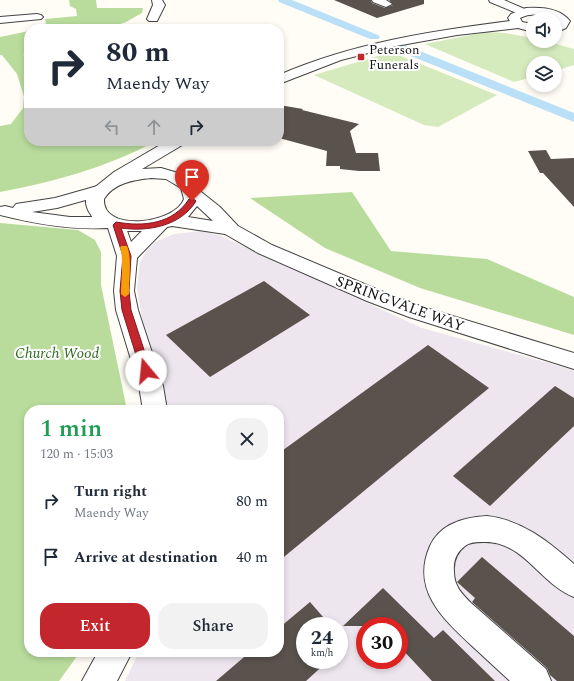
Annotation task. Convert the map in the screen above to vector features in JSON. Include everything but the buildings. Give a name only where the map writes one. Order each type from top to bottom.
[{"type":"street","points":[[153,19],[159,5],[157,0]]},
{"type":"street","points":[[502,1],[526,22]]},
{"type":"street","points":[[562,22],[574,13]]},
{"type":"street","points":[[284,78],[325,61],[386,45],[466,30],[526,16]]},
{"type":"street","points":[[0,20],[37,17]]},
{"type":"street","points":[[562,29],[571,35]]},
{"type":"street","points":[[154,405],[151,386],[127,310],[124,291],[127,256],[113,223],[102,217],[97,212],[95,205],[96,198],[107,186],[133,167],[170,146]]},
{"type":"street","name":"SPRINGVALE WAY","points":[[176,146],[173,152],[172,168],[189,186],[192,193],[214,211],[231,230]]},
{"type":"street","points":[[2,211],[57,203],[107,186],[126,176],[148,173],[169,175],[181,179]]},
{"type":"street","points":[[127,256],[166,222],[180,215],[188,208],[192,201],[192,193]]},
{"type":"street","points":[[2,211],[22,216],[88,224],[113,223],[131,227],[166,222]]},
{"type":"street","name":"SPRINGVALE WAY","points":[[166,222],[208,225],[231,230],[265,249],[381,299],[423,314],[574,361]]},
{"type":"street","points":[[534,681],[460,614],[450,602],[442,588],[438,568],[441,553],[450,540],[461,532],[477,528],[494,529],[510,533],[525,543],[574,583]]},
{"type":"street","points":[[99,681],[113,657]]},
{"type":"shaded area","points":[[200,231],[219,235],[422,328],[574,370],[574,681],[125,681],[137,657],[284,657],[284,405],[166,405],[164,393],[144,331],[137,288],[140,263],[146,251],[157,241],[174,234]]},
{"type":"green space","points":[[69,0],[96,0],[97,8],[143,8],[142,13],[121,24],[45,24],[45,19],[77,16],[76,9],[70,6]]},
{"type":"green space","points":[[24,32],[24,97],[17,74],[2,55],[0,55],[0,37]]},
{"type":"green space","points":[[485,32],[505,33],[526,37],[526,48],[562,48],[562,46],[574,49],[574,65],[562,69],[562,56],[526,56],[526,79],[514,82],[425,44]]},
{"type":"green space","points":[[391,52],[497,95],[438,127],[424,125],[314,75]]},
{"type":"green space","points":[[24,97],[24,146],[146,146],[100,166],[60,178],[0,192],[0,126],[11,124],[23,108]]},
{"type":"green space","points":[[352,192],[391,251],[487,259],[574,297],[574,335],[420,288],[325,248],[250,198]]},
{"type":"green space","name":"Church Wood","points":[[0,223],[78,230],[95,240],[101,252],[101,285],[126,405],[24,405],[24,657],[76,657],[59,681],[0,681]]},
{"type":"waterway","points":[[283,0],[374,37]]},
{"type":"waterway","points":[[405,49],[574,118]]},
{"type":"slow traffic","points":[[124,248],[127,256],[125,271],[125,294]]},
{"type":"place","name":"Peterson Funerals","points":[[361,57]]},
{"type":"route","points":[[146,371],[127,310],[124,291],[127,256],[116,225],[131,227],[162,224],[180,215],[188,208],[192,201]]}]
